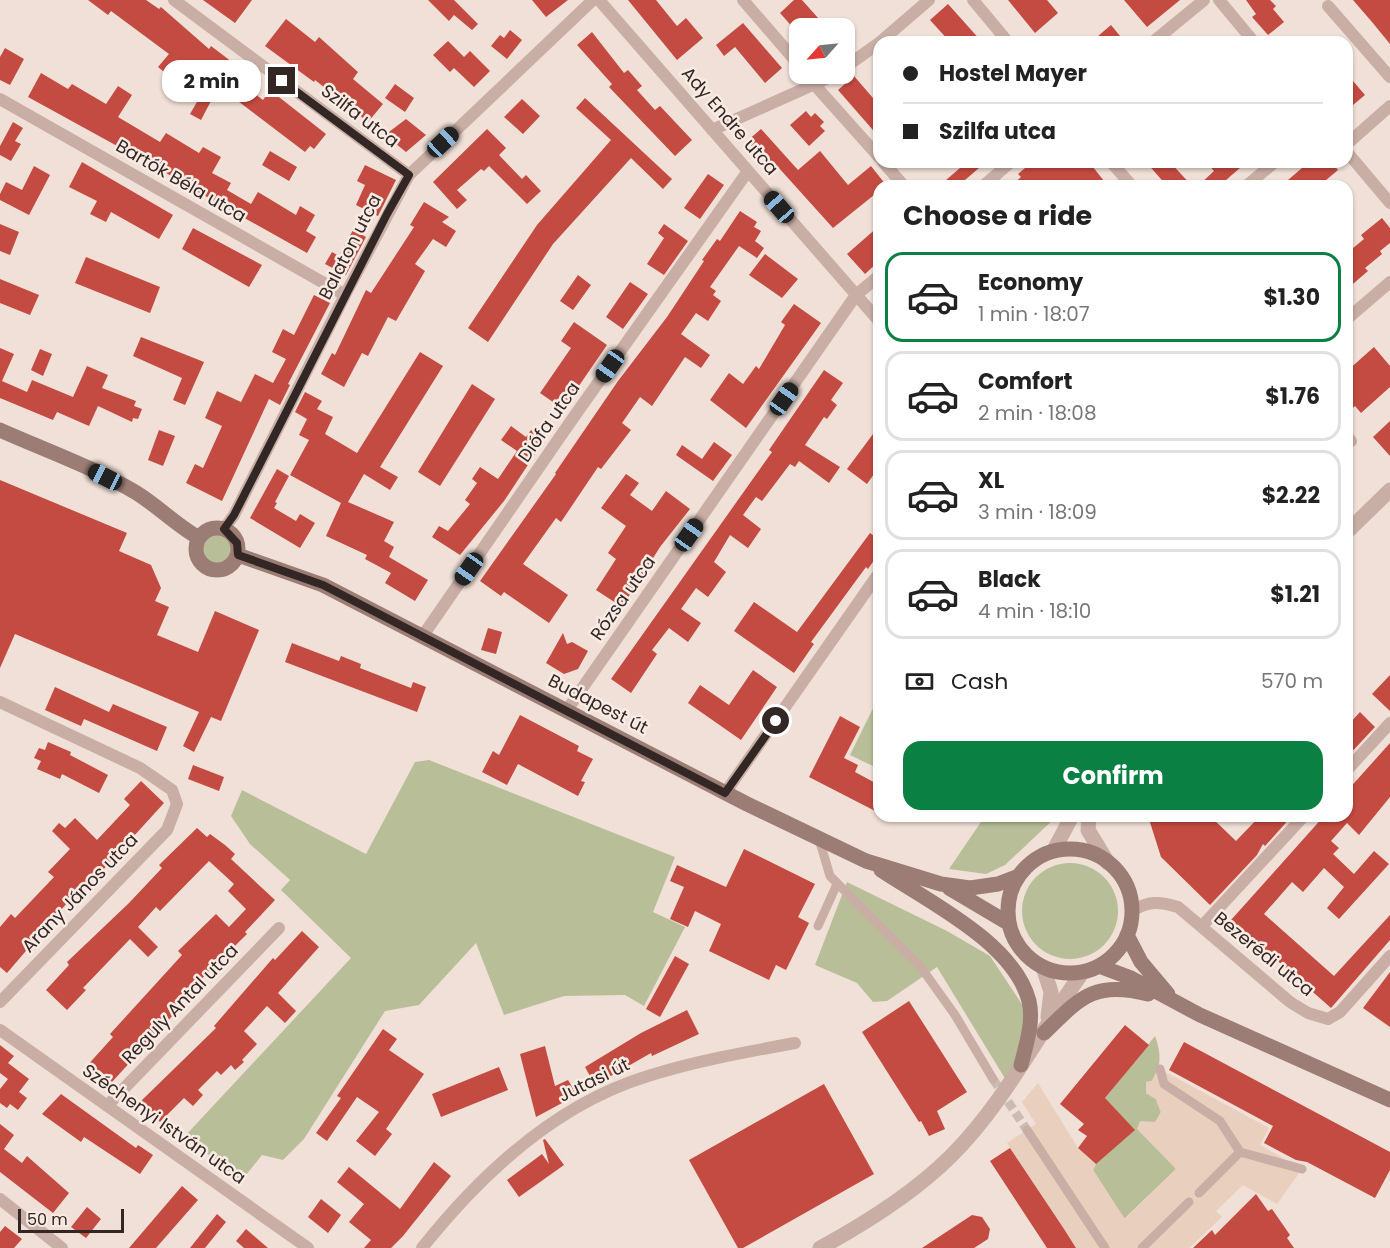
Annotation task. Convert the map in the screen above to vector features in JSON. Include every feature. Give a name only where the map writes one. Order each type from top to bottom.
[{"type":"main road","points":[[0,430],[89,469],[136,493],[181,528],[199,538]]},
{"type":"main road","points":[[224,529],[237,543],[238,555],[227,568],[210,570],[203,566],[196,553],[199,538],[210,530],[224,529]]},
{"type":"main road","name":"Budapest út","points":[[238,555],[323,585],[725,793],[866,861],[941,884],[970,888],[998,884],[1019,876],[1034,862],[1054,850]]},
{"type":"main road","points":[[1019,876],[1009,896],[1008,923],[1022,951],[1042,968],[1082,973],[1099,966],[1116,954],[1127,935],[1132,911],[1124,881],[1108,863],[1092,854],[1054,850]]},
{"type":"main road","points":[[866,861],[990,942],[1013,967],[1029,1002],[1029,1028],[1021,1065]]},
{"type":"main road","name":"Budapest út","points":[[941,884],[1008,923]]},
{"type":"main road","points":[[1127,935],[1141,962],[1174,1000]]},
{"type":"main road","points":[[1099,966],[1174,1000],[1200,1015],[1390,1100]]},
{"type":"main road","points":[[1044,1033],[1078,999],[1098,991],[1126,988],[1174,1000]]},
{"type":"street","name":"Szilfa utca","points":[[174,0],[409,175]]},
{"type":"street","name":"Balaton utca","points":[[224,529],[234,515],[345,295],[409,175],[593,0]]},
{"type":"street","name":"Ady Endre utca","points":[[599,0],[873,314]]},
{"type":"street","points":[[743,0],[789,53]]},
{"type":"street","points":[[886,36],[929,0]]},
{"type":"street","points":[[973,0],[1003,36]]},
{"type":"street","points":[[1160,36],[1204,0]]},
{"type":"street","points":[[1219,0],[1249,36]]},
{"type":"street","points":[[1328,6],[1390,77]]},
{"type":"street","points":[[855,60],[873,46]]},
{"type":"street","points":[[712,130],[816,85],[873,151]]},
{"type":"street","name":"Bartók Béla utca","points":[[0,99],[345,295]]},
{"type":"street","points":[[1353,139],[1390,106]]},
{"type":"street","points":[[1353,159],[1390,204]]},
{"type":"street","points":[[888,168],[899,180]]},
{"type":"street","points":[[990,180],[1004,168]]},
{"type":"street","points":[[1116,168],[1126,180]]},
{"type":"street","points":[[1253,180],[1268,168]]},
{"type":"street","name":"Diófa utca","points":[[422,637],[748,171]]},
{"type":"street","name":"Rózsa utca","points":[[567,710],[856,295],[873,281]]},
{"type":"street","points":[[1353,314],[1390,282]]},
{"type":"street","points":[[1353,526],[1390,490]]},
{"type":"street","points":[[725,793],[873,582]]},
{"type":"street","name":"Arany János utca","points":[[0,1002],[167,830],[177,804],[172,790],[140,768],[1,704]]},
{"type":"street","points":[[1353,763],[1390,723]]},
{"type":"street","points":[[1054,850],[1069,822]]},
{"type":"street","points":[[1089,822],[1088,830],[1108,863]]},
{"type":"street","points":[[1202,926],[1298,822]]},
{"type":"street","points":[[819,839],[830,876],[920,966],[955,1015],[993,1079]]},
{"type":"street","points":[[818,926],[837,884]]},
{"type":"street","name":"Bezerédi utca","points":[[1132,911],[1145,903],[1161,902],[1178,907],[1290,1002],[1308,1013],[1328,1019],[1340,1012],[1390,956]]},
{"type":"street","name":"Reguly Antal utca","points":[[107,1106],[279,928]]},
{"type":"street","points":[[1042,968],[1051,992],[1044,1033]]},
{"type":"street","points":[[820,1248],[848,1233],[922,1182],[951,1156],[994,1104],[1044,1033],[1062,1000],[1082,973]]},
{"type":"street","name":"Széchenyi István utca","points":[[0,1030],[308,1248]]},
{"type":"street","name":"Jutasi út","points":[[422,1248],[465,1197],[495,1167],[588,1101],[646,1076],[795,1042]]},
{"type":"street","points":[[1160,1069],[1164,1084],[1220,1121],[1240,1152],[1302,1169]]},
{"type":"street","points":[[1027,1130],[1105,1248]]},
{"type":"street","points":[[1198,1193],[1240,1152]]},
{"type":"street","points":[[0,1199],[62,1248]]},
{"type":"street","points":[[1142,1248],[1189,1202]]},
{"type":"green space","points":[[217,528],[232,534],[238,549],[232,564],[217,570],[202,564],[196,549],[202,534]]},
{"type":"green space","points":[[873,708],[873,766],[850,755]]},
{"type":"green space","points":[[429,760],[675,857],[653,912],[685,927],[644,1006],[625,995],[564,996],[504,1015],[476,943],[419,1005],[385,1011],[304,1139],[283,1160],[262,1155],[241,1181],[185,1136],[351,958],[281,890],[290,880],[250,844],[231,816],[242,790],[366,854],[415,762]]},
{"type":"green space","points":[[981,822],[1051,822],[1005,865],[986,874],[949,869]]},
{"type":"green space","points":[[1070,863],[1088,867],[1104,877],[1114,893],[1118,911],[1114,929],[1104,945],[1088,955],[1070,959],[1052,955],[1036,945],[1026,929],[1022,911],[1026,893],[1036,877],[1052,867]]},
{"type":"green space","points":[[847,882],[947,931],[990,956],[1029,1015],[1009,1085],[937,967],[887,1001],[873,1002],[857,983],[815,965]]},
{"type":"green space","points":[[1155,1036],[1159,1065],[1152,1081],[1146,1082],[1146,1093],[1156,1099],[1161,1112],[1156,1122],[1148,1123],[1176,1169],[1124,1219],[1093,1170],[1096,1164],[1102,1102]]},
{"type":"shaded area","points":[[1158,1068],[1269,1128],[1260,1145],[1302,1169],[1277,1204],[1243,1185],[1216,1211],[1222,1217],[1189,1248],[1076,1248],[1007,1143],[1036,1124],[1022,1102],[1038,1083],[1078,1148],[1096,1164],[1093,1170],[1125,1219],[1176,1169],[1137,1129],[1140,1121],[1155,1122],[1161,1112],[1156,1099],[1146,1093],[1146,1082],[1152,1081]]},
{"type":"building","points":[[88,0],[146,0],[159,9],[161,7],[209,49],[211,46],[232,62],[225,71],[263,100],[270,90],[326,134],[314,149],[310,146],[305,152],[226,92],[229,87],[211,74],[203,85],[178,67],[170,77],[158,67],[169,54],[111,11],[108,15]]},
{"type":"building","points":[[203,0],[252,0],[235,23]]},
{"type":"building","points":[[428,0],[454,0],[478,24],[472,30],[454,15],[449,21]]},
{"type":"building","points":[[532,0],[568,0],[546,17]]},
{"type":"building","points":[[628,0],[656,0],[677,26],[686,18],[703,38],[677,60]]},
{"type":"building","points":[[794,0],[802,0],[818,18],[789,18],[789,23],[780,13]]},
{"type":"building","points":[[1008,0],[1047,0],[1058,13],[1035,33]]},
{"type":"building","points":[[1124,0],[1180,0],[1147,27]]},
{"type":"building","points":[[1246,0],[1270,0],[1276,6],[1273,9],[1284,22],[1268,35],[1252,17],[1256,14]]},
{"type":"building","points":[[1353,0],[1390,0],[1390,44],[1372,22]]},
{"type":"building","points":[[948,4],[977,36],[945,36],[930,20]]},
{"type":"building","points":[[286,19],[315,42],[319,37],[358,72],[353,79],[383,104],[368,122],[315,80],[314,82],[265,46]]},
{"type":"building","points":[[743,23],[782,68],[765,83],[735,47],[724,56],[716,45]]},
{"type":"building","points":[[1111,25],[1120,36],[1098,36]]},
{"type":"building","points":[[510,30],[522,40],[507,59],[491,46],[500,35],[504,38]]},
{"type":"building","points":[[592,32],[624,73],[628,70],[642,86],[637,90],[655,110],[660,106],[692,140],[675,156],[609,87],[612,84],[577,45]]},
{"type":"building","points":[[448,41],[464,57],[470,51],[490,71],[474,87],[454,68],[450,72],[433,55]]},
{"type":"building","points":[[5,48],[24,59],[10,85],[0,80],[0,57]]},
{"type":"building","points":[[41,73],[68,89],[72,84],[106,104],[118,86],[132,95],[118,117],[160,142],[166,133],[199,153],[203,147],[221,157],[212,173],[231,183],[227,190],[251,204],[258,192],[296,215],[300,206],[315,215],[306,231],[316,237],[307,253],[182,183],[149,162],[151,159],[122,142],[119,147],[28,97]]},
{"type":"building","points":[[855,77],[873,98],[873,130],[838,90],[845,84],[855,84]]},
{"type":"building","points":[[1353,81],[1365,95],[1353,105]]},
{"type":"building","points":[[395,84],[414,98],[405,112],[385,98]]},
{"type":"building","points":[[201,95],[211,101],[201,120],[190,114]]},
{"type":"building","points":[[585,98],[672,179],[663,189],[631,158],[553,244],[488,342],[468,328],[537,225],[611,140],[576,108]]},
{"type":"building","points":[[522,99],[540,116],[523,134],[504,117]]},
{"type":"building","points":[[806,111],[811,117],[815,113],[824,122],[820,126],[825,131],[809,146],[790,125]]},
{"type":"building","points":[[406,119],[426,135],[406,152],[385,135]]},
{"type":"building","points":[[13,122],[23,128],[15,141],[21,144],[11,161],[0,155],[0,146]]},
{"type":"building","points":[[487,129],[506,148],[499,155],[522,179],[526,175],[541,191],[527,204],[489,166],[484,171],[481,169],[457,190],[467,200],[457,209],[433,182]]},
{"type":"building","points":[[761,129],[798,170],[820,151],[848,185],[871,166],[882,180],[873,180],[873,196],[833,228],[778,167],[774,170],[747,141]]},
{"type":"building","points":[[270,151],[297,167],[289,181],[262,165]]},
{"type":"building","points":[[82,162],[173,215],[159,239],[111,212],[106,222],[90,214],[97,201],[69,187]]},
{"type":"building","points":[[365,165],[396,180],[378,216],[356,205],[365,185],[357,181]]},
{"type":"building","points":[[34,166],[50,175],[29,215],[0,200],[0,194],[6,182],[22,190]]},
{"type":"building","points":[[960,168],[979,168],[965,180],[946,180]]},
{"type":"building","points":[[1025,168],[1094,168],[1103,180],[1018,180],[1021,177],[1018,174]]},
{"type":"building","points":[[1151,168],[1176,168],[1186,180],[1162,180]]},
{"type":"building","points":[[1211,168],[1240,168],[1226,180],[1204,180],[1214,171]]},
{"type":"building","points":[[1302,168],[1336,168],[1338,170],[1326,180],[1288,180]]},
{"type":"building","points":[[708,174],[724,185],[700,219],[684,208]]},
{"type":"building","points":[[424,202],[449,217],[442,222],[456,231],[446,247],[433,239],[415,264],[425,271],[396,321],[388,317],[368,356],[362,353],[344,387],[321,374],[332,353],[335,355],[366,290],[371,293],[414,227],[410,225]]},
{"type":"building","points":[[740,211],[757,222],[754,227],[761,231],[755,241],[764,248],[757,258],[739,246],[710,287],[716,291],[713,295],[721,301],[708,321],[696,313],[681,334],[710,355],[701,368],[685,357],[652,406],[640,397],[622,423],[631,430],[601,469],[598,467],[561,522],[556,518],[523,564],[568,595],[549,623],[504,592],[501,596],[480,581],[618,381],[667,317],[704,261],[702,260],[717,239],[720,241]]},
{"type":"building","points":[[1382,218],[1390,228],[1390,243],[1380,251],[1382,254],[1365,268],[1368,271],[1353,284],[1353,248],[1364,239],[1361,235]]},
{"type":"building","points":[[0,224],[19,232],[10,255],[0,251]]},
{"type":"building","points":[[664,224],[688,241],[664,275],[647,264],[664,238],[658,233]]},
{"type":"building","points":[[193,228],[262,265],[249,287],[182,249]]},
{"type":"building","points":[[353,230],[366,237],[346,275],[325,264],[332,252],[339,256]]},
{"type":"building","points":[[873,231],[873,267],[865,274],[847,254]]},
{"type":"building","points":[[765,254],[798,279],[782,298],[749,275]]},
{"type":"building","points":[[86,257],[160,287],[150,313],[75,283]]},
{"type":"building","points":[[578,275],[591,285],[573,310],[560,301]]},
{"type":"building","points":[[0,279],[39,295],[30,315],[0,303]]},
{"type":"building","points":[[630,282],[648,294],[623,329],[606,317]]},
{"type":"building","points":[[314,295],[330,303],[288,384],[290,385],[280,405],[269,399],[222,501],[186,483],[195,464],[203,468],[222,426],[205,418],[217,391],[241,402],[255,374],[273,383],[286,359],[272,352],[283,329],[294,335]]},
{"type":"building","points":[[794,304],[821,323],[746,428],[710,400],[729,373],[743,384],[756,366],[759,369],[785,325],[781,322]]},
{"type":"building","points":[[574,322],[607,345],[563,409],[540,393],[571,348],[561,341]]},
{"type":"building","points":[[141,337],[204,362],[185,405],[173,400],[182,378],[133,356]]},
{"type":"building","points":[[1374,347],[1390,366],[1390,387],[1361,413],[1355,406],[1353,408],[1353,366]]},
{"type":"building","points":[[0,348],[14,354],[2,381],[27,392],[32,380],[73,397],[87,366],[108,375],[102,388],[136,401],[134,406],[142,409],[138,419],[133,418],[132,422],[98,406],[89,426],[57,412],[53,420],[0,398]]},
{"type":"building","points":[[40,349],[52,354],[43,376],[31,370]]},
{"type":"building","points":[[420,352],[443,366],[380,467],[398,477],[390,490],[364,474],[348,502],[394,522],[384,541],[394,547],[389,557],[428,580],[415,601],[385,583],[391,573],[365,559],[367,555],[326,536],[341,503],[290,475],[309,440],[299,435],[307,419],[295,412],[305,392],[322,401],[317,409],[333,417],[325,434],[357,453]]},
{"type":"building","points":[[824,370],[843,383],[831,400],[837,405],[827,419],[824,417],[805,445],[840,467],[829,483],[799,461],[795,467],[790,464],[762,501],[756,497],[743,515],[761,529],[748,548],[730,535],[714,562],[726,572],[708,597],[696,588],[681,609],[701,623],[688,642],[669,628],[652,650],[657,654],[631,693],[611,679],[772,452],[769,450]]},
{"type":"building","points":[[472,384],[495,399],[440,486],[418,472]]},
{"type":"building","points":[[1390,421],[1390,456],[1373,437]]},
{"type":"building","points":[[511,426],[526,437],[531,430],[545,439],[504,501],[460,555],[432,537],[439,526],[448,531],[470,504],[465,500],[477,483],[472,479],[480,467],[498,479],[517,451],[501,440]]},
{"type":"building","points":[[159,430],[175,436],[163,466],[148,460]]},
{"type":"building","points":[[873,434],[873,476],[867,484],[847,469]]},
{"type":"building","points":[[714,442],[732,455],[713,481],[676,455],[682,445],[702,459]]},
{"type":"building","points":[[277,469],[289,476],[274,508],[296,521],[300,514],[315,523],[300,548],[250,518]]},
{"type":"building","points":[[626,474],[639,483],[630,495],[652,511],[666,491],[690,509],[660,547],[622,607],[596,590],[616,559],[608,553],[626,526],[601,508]]},
{"type":"building","points":[[0,480],[127,533],[119,551],[151,565],[161,588],[155,601],[169,607],[157,635],[198,652],[215,611],[259,630],[221,721],[211,717],[194,752],[183,746],[199,712],[15,634],[0,668]]},
{"type":"building","points":[[870,533],[873,535],[873,562],[868,569],[866,567],[811,642],[814,644],[794,673],[734,631],[754,602],[797,632]]},
{"type":"building","points":[[488,628],[502,632],[496,654],[481,650]]},
{"type":"building","points":[[563,633],[567,644],[572,642],[588,651],[578,669],[564,674],[546,663]]},
{"type":"building","points":[[292,643],[339,661],[341,656],[361,664],[360,668],[411,688],[413,682],[426,687],[417,712],[285,662]]},
{"type":"building","points":[[753,670],[777,687],[741,740],[688,703],[700,685],[729,705]]},
{"type":"building","points":[[1390,675],[1390,711],[1372,694]]},
{"type":"building","points":[[55,687],[109,712],[113,704],[167,727],[157,751],[84,719],[81,726],[45,710]]},
{"type":"building","points":[[1360,712],[1375,727],[1353,751],[1353,720]]},
{"type":"building","points":[[520,715],[579,746],[577,751],[593,759],[581,781],[585,782],[578,796],[518,764],[507,785],[482,772],[493,751],[499,755]]},
{"type":"building","points":[[840,716],[860,727],[844,758],[858,765],[855,772],[873,782],[873,810],[809,777]]},
{"type":"building","points":[[48,742],[71,752],[70,755],[108,775],[99,793],[62,774],[60,779],[37,769],[41,761],[34,758],[39,748],[45,750]]},
{"type":"building","points":[[1390,743],[1390,797],[1359,835],[1347,823],[1331,841],[1339,848],[1333,854],[1354,874],[1374,851],[1389,864],[1339,919],[1327,908],[1344,887],[1324,868],[1303,892],[1292,882],[1264,914],[1334,976],[1390,915],[1390,940],[1331,1008],[1231,920],[1319,822],[1353,822],[1353,784]]},
{"type":"building","points":[[193,765],[224,777],[219,791],[188,779]]},
{"type":"building","points":[[141,781],[164,803],[102,871],[100,869],[67,903],[7,973],[0,967],[0,927],[11,914],[15,918],[54,877],[48,872],[70,849],[52,831],[59,823],[65,828],[75,818],[97,840],[130,805],[124,799]]},
{"type":"building","points":[[1150,822],[1216,822],[1236,841],[1254,822],[1287,822],[1265,846],[1263,844],[1257,855],[1210,905],[1161,857]]},
{"type":"building","points":[[197,828],[207,837],[210,834],[235,854],[231,859],[275,900],[245,932],[247,934],[171,1009],[175,1013],[112,1082],[99,1070],[94,1075],[85,1068],[113,1037],[110,1034],[182,955],[178,951],[216,914],[229,927],[246,909],[228,891],[234,884],[209,861],[160,911],[156,907],[138,927],[158,947],[148,957],[130,939],[83,988],[86,990],[67,1010],[46,990],[69,965],[67,962],[129,903],[162,868],[159,865]]},
{"type":"building","points":[[744,849],[815,884],[798,917],[809,923],[786,970],[776,965],[769,980],[709,951],[721,924],[695,911],[688,927],[670,919],[684,887],[670,881],[677,865],[726,887]]},
{"type":"building","points":[[302,931],[319,947],[278,993],[296,1011],[285,1023],[267,1006],[244,1031],[257,1044],[242,1060],[244,1062],[235,1070],[231,1065],[221,1075],[217,1071],[198,1090],[203,1095],[193,1106],[184,1098],[160,1122],[140,1102],[216,1028],[214,1026],[273,958],[275,960]]},
{"type":"building","points":[[675,956],[689,964],[660,1017],[646,1009]]},
{"type":"building","points":[[1390,972],[1390,1027],[1363,1008]]},
{"type":"building","points":[[909,1001],[967,1092],[937,1111],[945,1129],[929,1136],[862,1032]]},
{"type":"building","points":[[687,1010],[699,1034],[652,1056],[651,1053],[595,1085],[585,1067],[641,1033]]},
{"type":"building","points":[[1125,1025],[1149,1045],[1105,1098],[1135,1130],[1096,1164],[1078,1148],[1087,1136],[1078,1130],[1084,1124],[1060,1104]]},
{"type":"building","points":[[383,1029],[397,1039],[389,1050],[424,1074],[386,1129],[392,1134],[375,1156],[356,1141],[379,1112],[357,1097],[327,1141],[316,1133],[341,1098],[337,1096]]},
{"type":"building","points":[[1184,1042],[1390,1152],[1390,1170],[1375,1198],[1307,1162],[1296,1160],[1264,1143],[1273,1126],[1169,1070]]},
{"type":"building","points":[[0,1045],[14,1056],[8,1063],[29,1079],[19,1092],[27,1098],[18,1110],[10,1104],[7,1108],[0,1103],[0,1089],[8,1079],[0,1073]]},
{"type":"building","points":[[545,1046],[555,1086],[568,1080],[577,1095],[536,1117],[520,1054]]},
{"type":"building","points":[[499,1067],[508,1090],[441,1117],[432,1094]]},
{"type":"building","points":[[824,1084],[874,1174],[743,1248],[738,1248],[689,1160]]},
{"type":"building","points":[[61,1094],[136,1148],[138,1145],[153,1155],[140,1174],[84,1137],[81,1142],[42,1114]]},
{"type":"building","points":[[0,1124],[14,1135],[4,1149],[22,1163],[27,1156],[69,1193],[53,1213],[0,1172]]},
{"type":"building","points":[[545,1139],[564,1165],[519,1197],[507,1180],[542,1154],[549,1164],[543,1140]]},
{"type":"building","points":[[1010,1148],[1076,1248],[1047,1248],[990,1161]]},
{"type":"building","points":[[434,1162],[451,1176],[403,1236],[391,1248],[364,1248],[371,1240],[349,1222],[364,1204],[337,1182],[349,1167],[400,1209]]},
{"type":"building","points":[[182,1186],[198,1200],[156,1248],[129,1248]]},
{"type":"building","points":[[1256,1194],[1268,1211],[1272,1209],[1290,1235],[1287,1238],[1294,1248],[1193,1248],[1212,1230],[1215,1235]]},
{"type":"building","points":[[321,1199],[341,1215],[328,1233],[308,1217]]},
{"type":"building","points":[[87,1207],[101,1219],[86,1238],[71,1227]]},
{"type":"building","points":[[217,1214],[226,1222],[205,1248],[190,1248]]},
{"type":"building","points":[[972,1215],[982,1217],[990,1229],[988,1239],[974,1248],[922,1248]]},
{"type":"building","points":[[5,1226],[22,1239],[14,1248],[0,1248],[0,1232]]},
{"type":"building","points":[[246,1229],[268,1248],[244,1248],[236,1241]]},
{"type":"tunnel","points":[[993,1079],[1027,1130]]},
{"type":"route","points":[[282,81],[409,175],[345,295],[234,515],[224,529],[234,537],[238,555],[323,585],[725,793],[776,721]]}]
